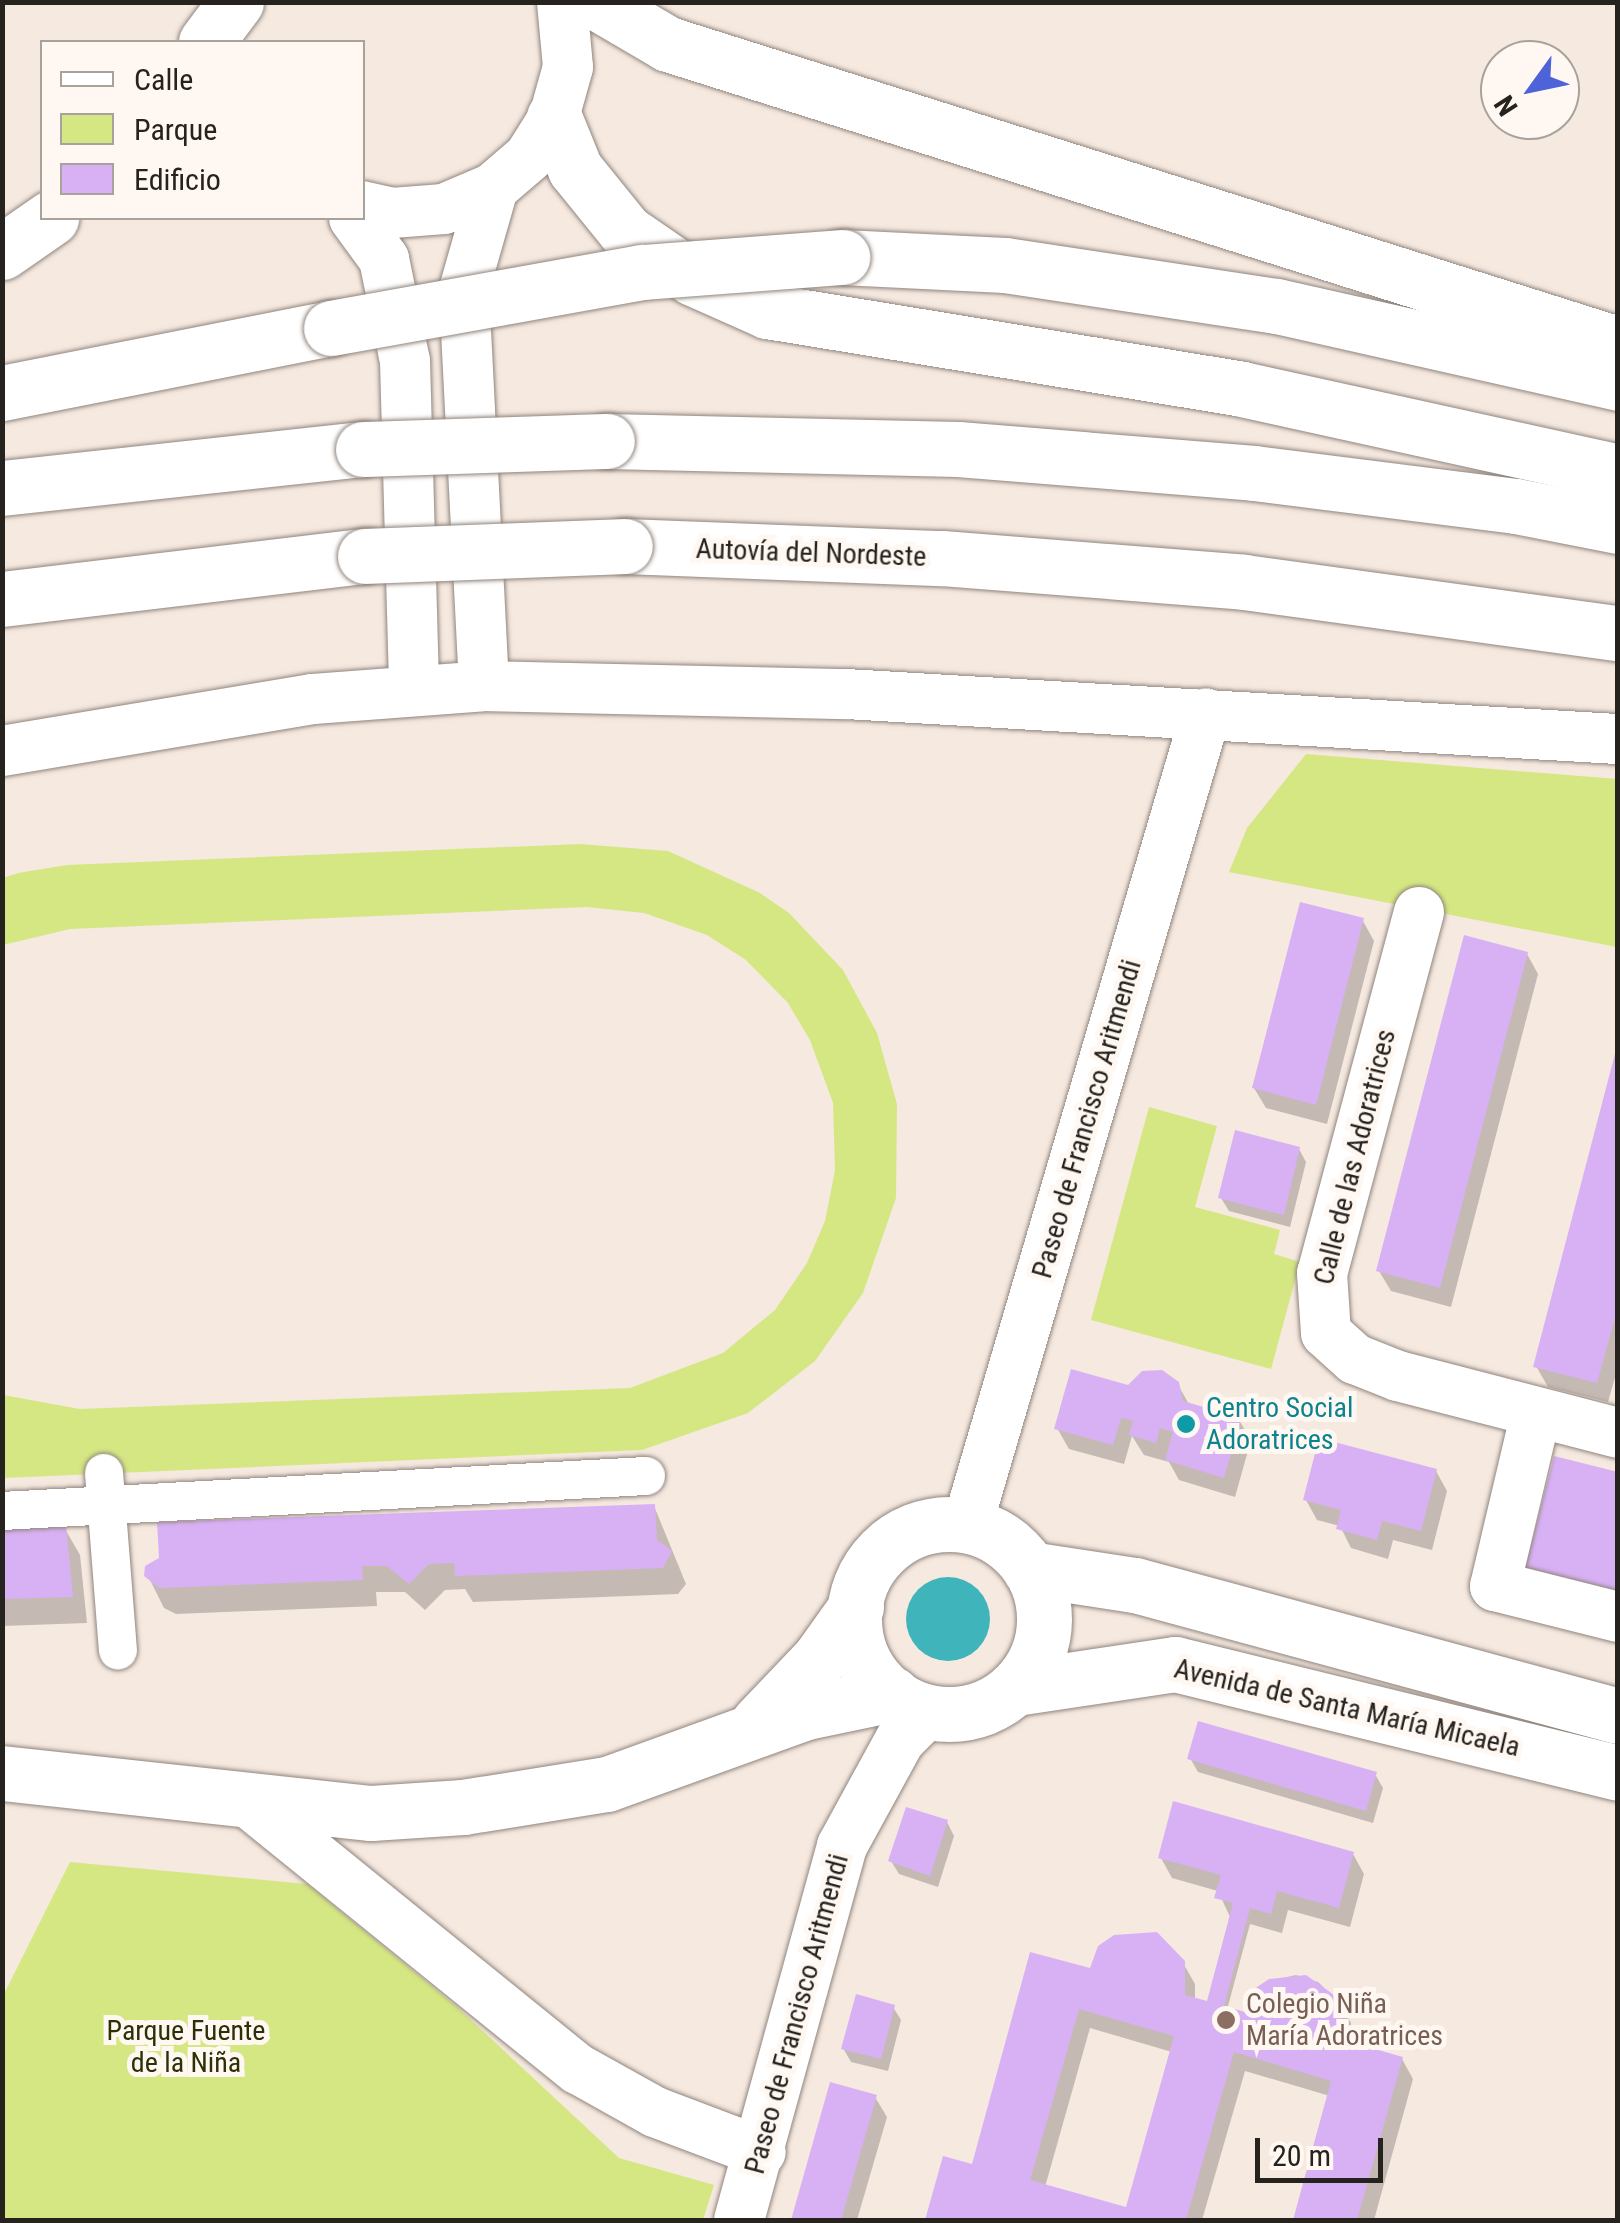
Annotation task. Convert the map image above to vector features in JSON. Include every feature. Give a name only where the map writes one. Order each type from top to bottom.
[{"type":"main road","points":[[208,40],[236,2]]},
{"type":"main road","points":[[596,2],[668,44],[1618,344]]},
{"type":"main road","points":[[554,117],[575,169],[626,232],[692,278],[767,310],[1242,389],[1618,472]]},
{"type":"main road","points":[[2,252],[48,220]]},
{"type":"main road","points":[[2,393],[642,272],[842,257],[1006,264],[1277,306],[1618,383]]},
{"type":"main road","points":[[2,488],[363,449],[606,441],[958,448],[1254,472],[1516,506],[1618,526]]},
{"type":"main road","name":"Autovía del Nordeste","points":[[2,599],[366,556],[625,546],[942,558],[1244,582],[1618,633]]},
{"type":"main road","points":[[2,1773],[249,1803],[371,1813],[463,1807],[607,1784],[753,1729],[910,1703],[973,1710],[1016,1688],[1031,1668],[1044,1618],[1030,1570],[1014,1549],[967,1526],[920,1528],[900,1538],[867,1571],[856,1607],[819,1660],[753,1729]]},
{"type":"main road","name":"Avenida de Santa María Micaela","points":[[1030,1570],[1135,1585],[1618,1716]]},
{"type":"main road","points":[[856,1607],[861,1659],[910,1703]]},
{"type":"main road","name":"Avenida de Santa María Micaela","points":[[1016,1688],[1175,1664],[1618,1773]]},
{"type":"street","points":[[238,40],[244,2]]},
{"type":"street","points":[[365,207],[392,213],[444,208],[493,188],[529,157],[554,117],[568,68],[562,2]]},
{"type":"street","points":[[484,686],[464,290],[493,188]]},
{"type":"street","points":[[355,220],[384,259],[405,361],[414,691]]},
{"type":"street","points":[[2,752],[314,698],[484,686],[846,694],[1618,739]]},
{"type":"street","name":"Paseo de Francisco Aritmendi","points":[[967,1526],[1206,712]]},
{"type":"street","name":"Calle de las Adoratrices","points":[[1419,912],[1322,1274],[1320,1318],[1337,1347],[1365,1363],[1618,1433]]},
{"type":"street","points":[[1536,1413],[1495,1586],[1618,1618]]},
{"type":"street","points":[[2,1511],[105,1490],[646,1476]]},
{"type":"street","points":[[105,1490],[118,1650]]},
{"type":"street","name":"Paseo de Francisco Aritmendi","points":[[739,2220],[761,2152],[842,1846],[900,1740],[910,1703]]},
{"type":"street","points":[[249,1803],[603,2086],[761,2152]]},
{"type":"green space","points":[[1306,754],[1617,779],[1617,947],[1229,872],[1247,828]]},
{"type":"green space","points":[[580,844],[668,851],[760,893],[789,913],[843,970],[877,1033],[897,1104],[896,1198],[863,1293],[815,1361],[748,1413],[642,1450],[3,1478],[3,1395],[80,1409],[630,1388],[723,1353],[775,1310],[807,1263],[825,1221],[835,1170],[833,1103],[810,1040],[788,1003],[746,960],[707,935],[644,913],[587,907],[70,929],[3,945],[3,878],[18,873],[67,865]]},
{"type":"green space","points":[[1149,1107],[1217,1126],[1195,1207],[1280,1230],[1274,1254],[1300,1262],[1271,1369],[1091,1320]]},
{"type":"green space","name":"Parque Fuente de la Niña","points":[[70,1862],[307,1884],[456,2006],[619,2158],[714,2185],[703,2220],[3,2220],[3,1996]]},
{"type":"water","points":[[948,1577],[964,1580],[978,1589],[987,1603],[987,1635],[978,1649],[964,1658],[948,1661],[932,1658],[918,1649],[909,1635],[906,1619],[909,1603],[918,1589],[932,1580]]},
{"type":"building","points":[[1300,902],[1364,918],[1316,1105],[1252,1088]]},
{"type":"building","points":[[1464,935],[1528,952],[1440,1288],[1376,1271]]},
{"type":"building","points":[[1616,1050],[1618,1307],[1597,1383],[1533,1367]]},
{"type":"building","points":[[1235,1130],[1300,1147],[1284,1215],[1218,1198]]},
{"type":"building","name":"Centro Social Adoratrices","points":[[1071,1369],[1128,1385],[1142,1371],[1162,1370],[1179,1382],[1183,1401],[1241,1418],[1224,1478],[1165,1460],[1173,1432],[1160,1428],[1156,1443],[1129,1435],[1133,1421],[1121,1418],[1113,1445],[1054,1429]]},
{"type":"building","points":[[1319,1438],[1437,1469],[1421,1531],[1382,1521],[1377,1540],[1336,1529],[1341,1510],[1303,1500]]},
{"type":"building","points":[[1554,1456],[1618,1472],[1618,1596],[1524,1572]]},
{"type":"building","points":[[655,1504],[657,1540],[672,1551],[663,1568],[455,1576],[454,1563],[429,1564],[409,1584],[387,1566],[362,1566],[363,1580],[159,1588],[144,1576],[145,1566],[159,1558],[157,1522]]},
{"type":"building","points":[[66,1526],[73,1597],[2,1599],[2,1528]]},
{"type":"building","points":[[1198,1721],[1377,1772],[1366,1811],[1187,1759]]},
{"type":"building","points":[[1173,1801],[1354,1852],[1339,1908],[1277,1891],[1271,1914],[1250,1908],[1224,2006],[1245,2012],[1257,1987],[1269,1979],[1306,1975],[1341,2000],[1343,2040],[1403,2057],[1357,2220],[1293,2220],[1331,2081],[1234,2052],[1186,2220],[925,2220],[943,2156],[972,2164],[1030,1952],[1090,1968],[1098,1946],[1114,1935],[1157,1932],[1185,1961],[1185,1995],[1207,2001],[1233,1903],[1214,1898],[1221,1875],[1158,1858]],"holes":[[[1079,2009],[1174,2036],[1126,2207],[1030,2180]]]},
{"type":"building","points":[[906,1807],[948,1820],[930,1876],[888,1861]]},
{"type":"building","points":[[856,1994],[895,2005],[881,2059],[841,2049]]},
{"type":"building","points":[[830,2082],[877,2095],[841,2220],[791,2220]]},
{"type":"place","name":"Centro Social Adoratrices","points":[[1186,1424]]},
{"type":"place","name":"Colegio Niña María Adoratrices","points":[[1226,2020]]}]
